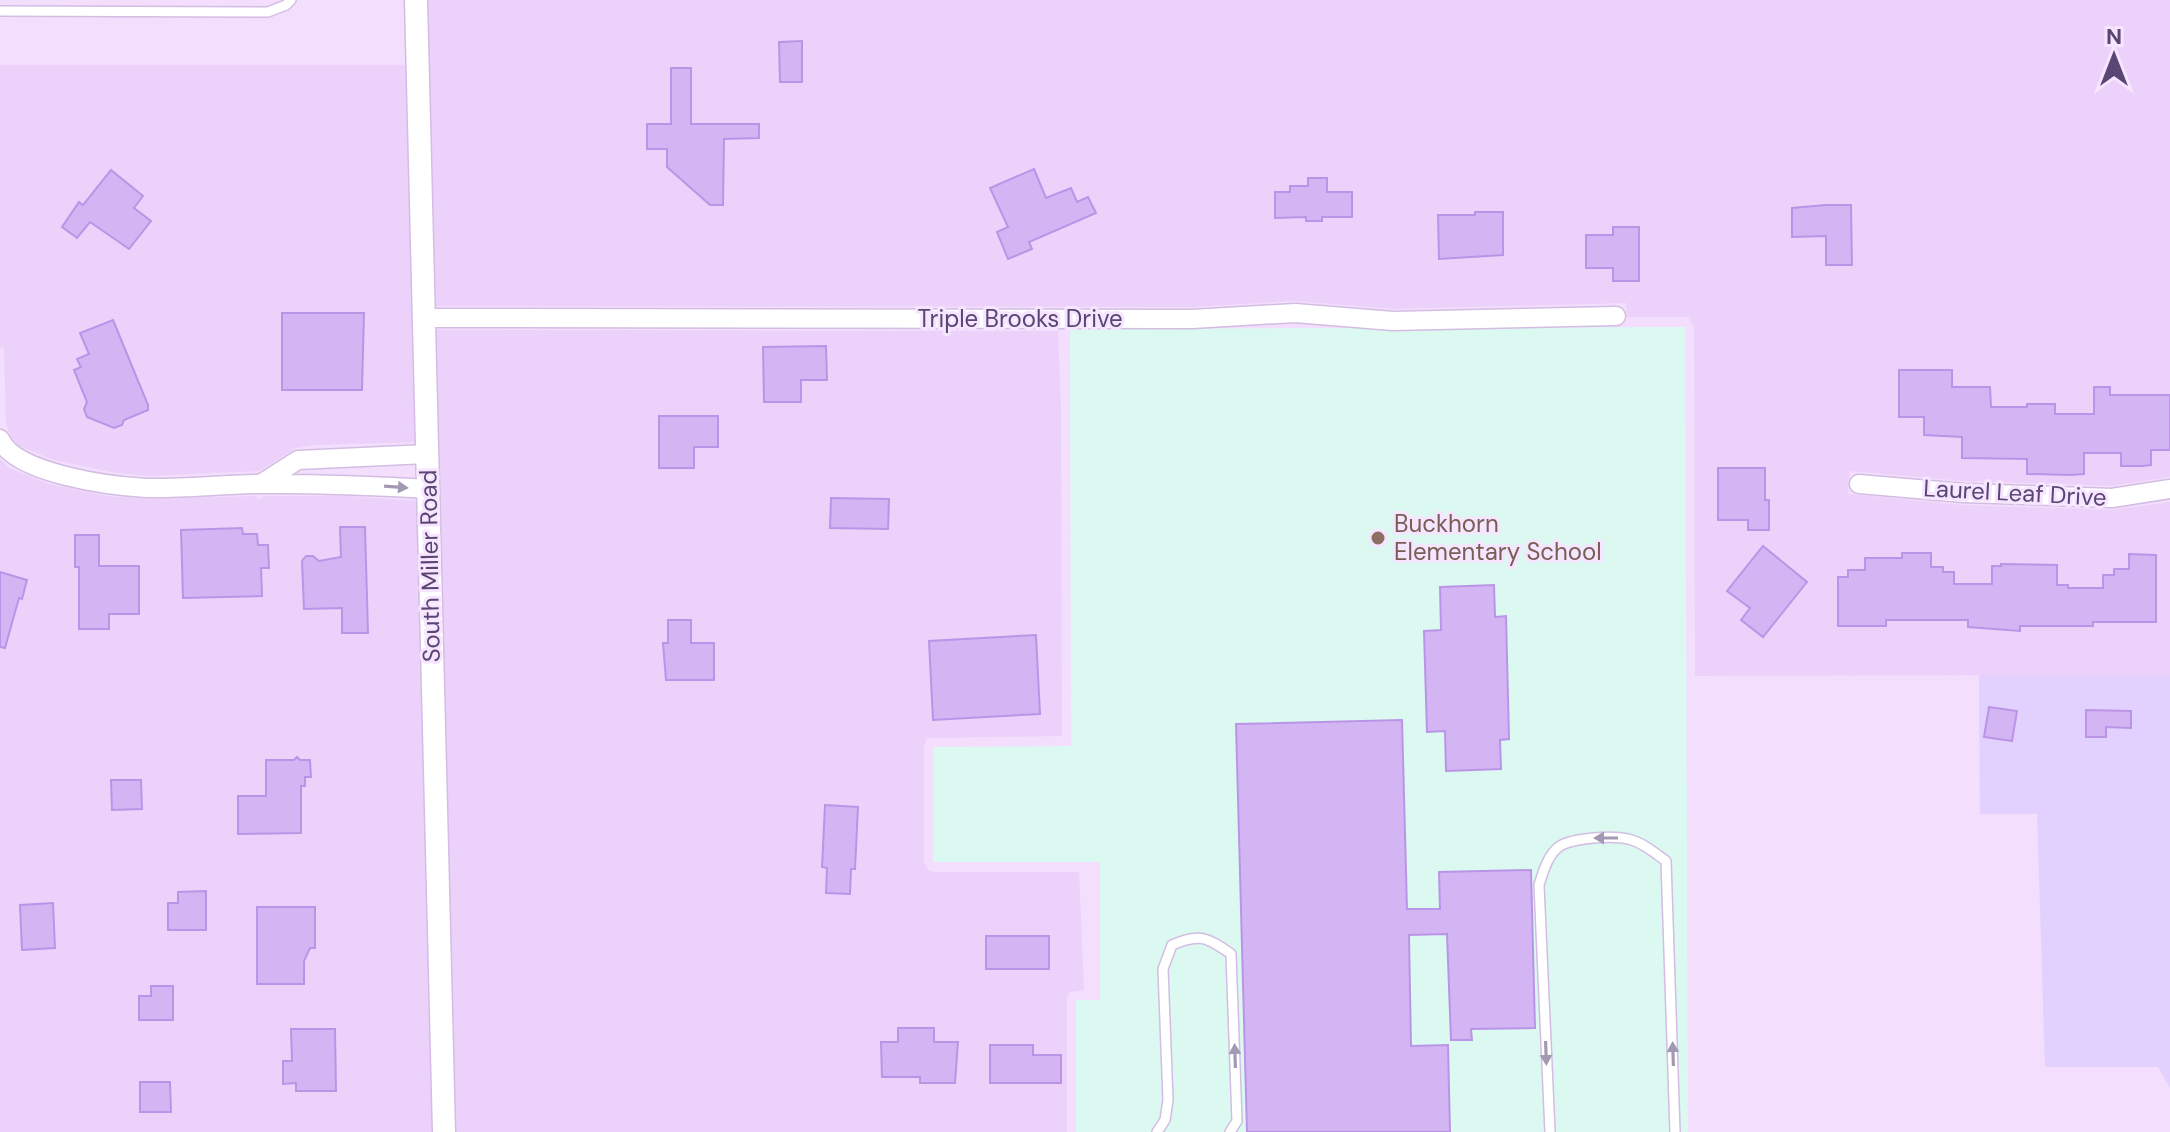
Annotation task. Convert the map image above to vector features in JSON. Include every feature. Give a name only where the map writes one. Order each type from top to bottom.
[{"type":"street","name":"South Miller Road","points":[[416,0],[444,1132]]},
{"type":"street","name":"Triple Brooks Drive","points":[[424,318],[1192,319],[1295,313],[1393,321],[1616,316]]},
{"type":"street","points":[[0,439],[13,456],[51,472],[109,484],[147,488],[262,483],[346,484],[428,489]]},
{"type":"street","points":[[262,483],[298,460],[427,454]]},
{"type":"street","points":[[346,456],[346,484]]},
{"type":"street","name":"Laurel Leaf Drive","points":[[1859,484],[1964,493],[2112,498],[2170,489]]},
{"type":"lane","points":[[0,11],[268,12],[291,0]]},
{"type":"lane","points":[[1550,1132],[1539,885],[1546,864],[1558,847],[1583,838],[1628,838],[1651,849],[1666,861],[1675,1132]]},
{"type":"lane","points":[[1157,1132],[1165,1120],[1168,1100],[1163,969],[1172,945],[1190,937],[1210,939],[1231,954],[1237,1121],[1230,1132]]},
{"type":"shaded area","points":[[427,0],[2170,0],[2170,477],[2111,486],[1964,481],[1850,471],[1848,494],[1963,505],[2111,510],[2170,502],[2170,675],[1695,676],[1694,327],[1688,317],[1627,317],[1626,303],[1393,309],[1295,301],[1192,307],[434,306]]},
{"type":"shaded area","points":[[0,65],[407,65],[416,442],[315,445],[296,448],[259,471],[147,476],[54,460],[19,446],[6,424],[4,348],[0,347]]},
{"type":"shaded area","name":"Buckhorn Elementary School","points":[[1685,327],[1688,1132],[1076,1132],[1076,1000],[1100,1000],[1100,862],[933,862],[933,747],[1071,746],[1070,329]]},
{"type":"shaded area","points":[[435,330],[1061,331],[1058,332],[1062,736],[927,738],[924,747],[924,862],[933,872],[1079,872],[1084,990],[1070,992],[1067,997],[1067,1132],[455,1132]]},
{"type":"shaded area","points":[[0,459],[9,468],[49,484],[107,496],[146,499],[256,496],[258,500],[265,496],[346,496],[417,501],[433,1132],[0,1132]]},
{"type":"shaded area","points":[[1979,675],[2170,675],[2170,1088],[2158,1067],[2045,1067],[2037,814],[1980,814]]},
{"type":"building","points":[[802,41],[802,82],[780,82],[779,42]]},
{"type":"building","points":[[671,68],[691,68],[691,124],[759,124],[759,138],[724,139],[723,205],[710,205],[667,167],[667,149],[647,149],[647,124],[671,124]]},
{"type":"building","points":[[1034,169],[1046,198],[1071,188],[1077,202],[1088,197],[1096,213],[1029,242],[1032,249],[1008,259],[997,232],[1008,227],[990,188]]},
{"type":"building","points":[[111,170],[143,196],[134,208],[151,221],[129,249],[90,222],[77,238],[62,227],[79,202],[83,205]]},
{"type":"building","points":[[1308,178],[1327,178],[1327,192],[1352,192],[1352,217],[1322,217],[1322,221],[1306,221],[1306,217],[1275,218],[1275,192],[1290,192],[1290,186],[1308,186]]},
{"type":"building","points":[[1851,205],[1852,265],[1826,265],[1826,236],[1792,237],[1792,208]]},
{"type":"building","points":[[1475,212],[1503,212],[1503,255],[1439,259],[1438,215],[1475,215]]},
{"type":"building","points":[[1613,227],[1639,227],[1639,281],[1613,281],[1613,268],[1586,268],[1586,235],[1613,235]]},
{"type":"building","points":[[282,313],[364,313],[362,390],[282,390]]},
{"type":"building","points":[[113,320],[148,405],[148,410],[114,428],[87,417],[84,409],[87,402],[74,370],[81,367],[77,359],[89,354],[80,333]]},
{"type":"building","points":[[826,346],[827,380],[801,380],[801,402],[764,402],[763,347]]},
{"type":"building","points":[[1899,370],[1952,370],[1952,387],[1990,387],[1991,407],[2055,404],[2055,414],[2094,414],[2094,387],[2110,387],[2110,395],[2170,395],[2170,450],[2151,450],[2151,465],[2142,466],[2121,466],[2121,453],[2084,453],[2084,474],[2071,475],[2027,474],[2027,459],[1962,458],[1962,437],[1924,435],[1924,417],[1899,417]]},
{"type":"building","points":[[659,416],[718,416],[718,447],[694,447],[694,468],[659,468]]},
{"type":"building","points":[[1718,468],[1765,468],[1769,530],[1748,530],[1748,520],[1718,520]]},
{"type":"building","points":[[831,498],[889,499],[888,529],[830,528]]},
{"type":"building","points":[[340,527],[365,527],[368,633],[342,633],[342,608],[304,609],[302,561],[306,556],[313,556],[319,561],[341,557]]},
{"type":"building","points":[[242,528],[243,534],[257,534],[258,545],[268,545],[269,568],[261,568],[262,596],[183,598],[181,530]]},
{"type":"building","points":[[75,535],[99,535],[99,566],[139,566],[139,614],[109,614],[109,629],[79,629],[79,567],[75,567]]},
{"type":"building","points":[[1763,546],[1807,582],[1763,637],[1741,620],[1750,608],[1727,591]]},
{"type":"building","points":[[1902,553],[1931,553],[1931,567],[1943,567],[1943,572],[1954,572],[1954,584],[1992,584],[1992,566],[2001,564],[2057,565],[2057,585],[2068,585],[2068,588],[2103,588],[2103,575],[2114,575],[2114,569],[2129,569],[2129,554],[2156,555],[2156,622],[2020,626],[2020,631],[1968,627],[1968,620],[1886,620],[1886,626],[1838,626],[1838,577],[1848,577],[1848,570],[1865,570],[1865,558],[1902,558]]},
{"type":"building","points":[[0,572],[27,580],[5,648],[0,647]]},
{"type":"building","points":[[1494,585],[1495,617],[1506,616],[1509,739],[1500,740],[1501,769],[1446,771],[1445,731],[1427,732],[1424,631],[1441,630],[1440,587]]},
{"type":"building","points":[[668,620],[691,620],[691,643],[714,643],[714,680],[666,680],[663,643],[668,643]]},
{"type":"building","points":[[1036,635],[1040,714],[933,720],[929,641]]},
{"type":"building","points":[[1989,707],[2017,711],[2012,741],[1984,737]]},
{"type":"building","points":[[2086,710],[2131,711],[2131,728],[2106,727],[2106,737],[2086,737]]},
{"type":"building","points":[[1402,720],[1407,909],[1440,909],[1439,872],[1531,870],[1535,1028],[1471,1029],[1472,1040],[1451,1040],[1447,934],[1409,935],[1411,1046],[1448,1045],[1450,1132],[1247,1132],[1236,724]]},
{"type":"building","points":[[297,757],[310,760],[311,777],[305,777],[305,786],[301,786],[301,833],[238,834],[238,796],[266,796],[266,760],[294,760]]},
{"type":"building","points":[[111,780],[141,780],[142,809],[112,810]]},
{"type":"building","points":[[825,805],[858,807],[855,869],[851,869],[850,894],[826,893],[827,868],[822,867]]},
{"type":"building","points":[[206,891],[206,930],[168,930],[168,903],[178,903],[178,892]]},
{"type":"building","points":[[53,903],[55,948],[22,950],[20,905]]},
{"type":"building","points":[[257,907],[315,907],[315,948],[310,948],[304,961],[304,984],[257,984]]},
{"type":"building","points":[[986,936],[1049,936],[1049,969],[986,969]]},
{"type":"building","points":[[151,986],[173,986],[173,1020],[139,1020],[139,996],[151,996]]},
{"type":"building","points":[[898,1028],[934,1028],[934,1042],[958,1042],[955,1083],[920,1083],[920,1077],[882,1077],[881,1042],[898,1042]]},
{"type":"building","points":[[291,1029],[335,1029],[336,1091],[296,1091],[296,1083],[283,1084],[283,1061],[292,1061]]},
{"type":"building","points":[[990,1045],[1033,1045],[1033,1055],[1061,1055],[1061,1083],[990,1083]]},
{"type":"building","points":[[140,1082],[170,1082],[171,1112],[140,1112]]},
{"type":"place","name":"Buckhorn Elementary School","points":[[1378,538]]}]
